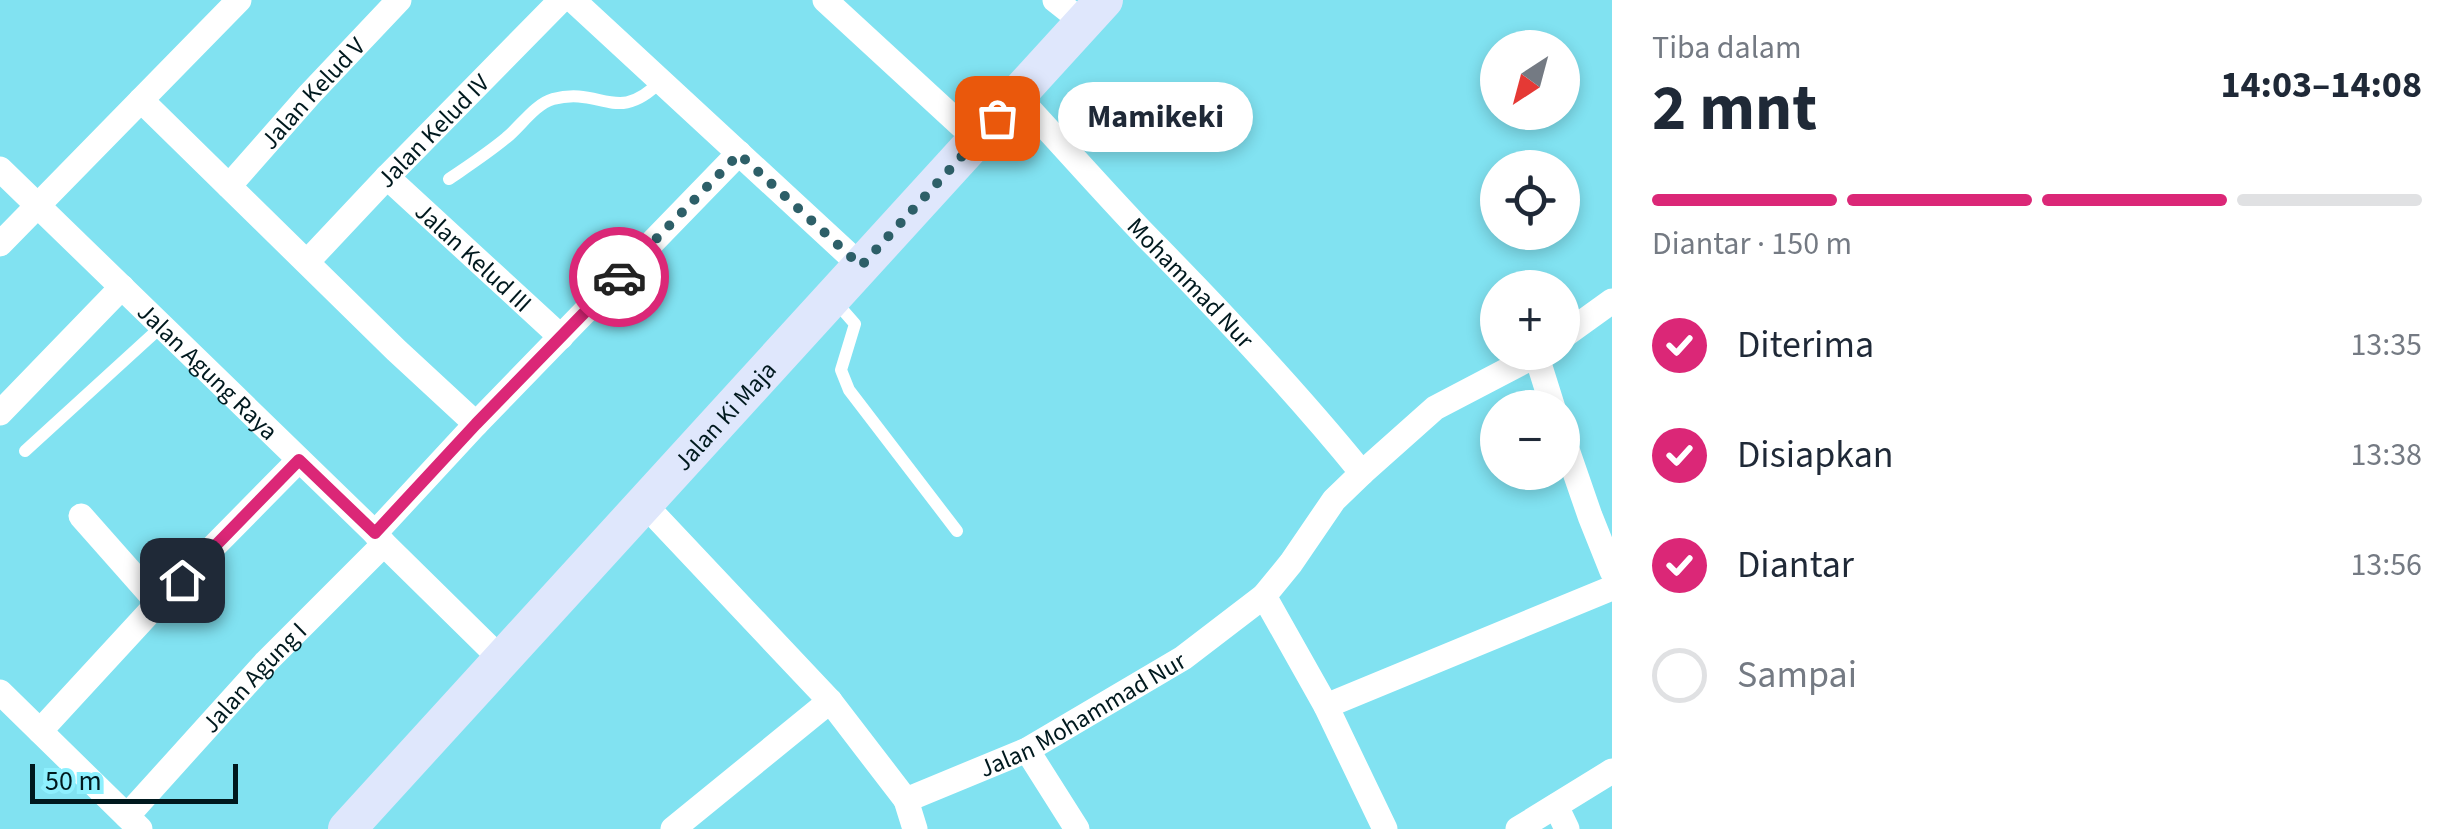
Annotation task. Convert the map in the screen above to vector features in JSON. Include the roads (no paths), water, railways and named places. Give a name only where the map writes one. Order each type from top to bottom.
[{"type":"main road","name":"Jalan Ki Maja","points":[[346,829],[1017,96],[1081,8]]},
{"type":"street","points":[[0,244],[239,0]]},
{"type":"street","name":"Jalan Kelud V","points":[[229,186],[399,0]]},
{"type":"street","name":"Jalan Kelud IV","points":[[307,262],[561,0]]},
{"type":"street","points":[[573,0],[861,266]]},
{"type":"street","points":[[825,0],[977,140]]},
{"type":"street","name":"Mohammad Nur","points":[[1017,96],[1239,330],[1362,472]]},
{"type":"street","points":[[141,100],[476,424]]},
{"type":"street","name":"Jalan Agung I","points":[[134,822],[266,662],[380,539],[476,424],[739,154]]},
{"type":"street","name":"Jalan Agung Raya","points":[[0,169],[502,660]]},
{"type":"street","name":"Jalan Kelud III","points":[[387,177],[561,337]]},
{"type":"street","points":[[0,412],[122,288]]},
{"type":"street","points":[[1580,324],[1612,300]]},
{"type":"street","name":"Jalan Mohammad Nur","points":[[906,800],[1027,750],[1183,658],[1264,596],[1334,500],[1362,472],[1435,408],[1510,370]]},
{"type":"street","points":[[40,731],[299,460]]},
{"type":"street","points":[[1580,487],[1612,572]]},
{"type":"street","points":[[644,504],[830,701],[906,800],[915,829]]},
{"type":"street","points":[[81,516],[158,604]]},
{"type":"street","points":[[1326,706],[1612,588]]},
{"type":"street","points":[[1264,596],[1326,706],[1386,829]]},
{"type":"street","points":[[0,692],[134,822]]},
{"type":"street","points":[[673,829],[830,701]]},
{"type":"street","points":[[1027,750],[1078,829]]},
{"type":"street","points":[[1518,829],[1561,818],[1612,770]]},
{"type":"lane","points":[[449,179],[555,98],[580,96],[625,105],[646,96],[661,80]]},
{"type":"lane","points":[[832,298],[856,324],[842,370],[849,390],[958,531]]},
{"type":"lane","points":[[25,451],[162,326]]},
{"type":"place","name":"Mamikeki","points":[[997,118]]}]
